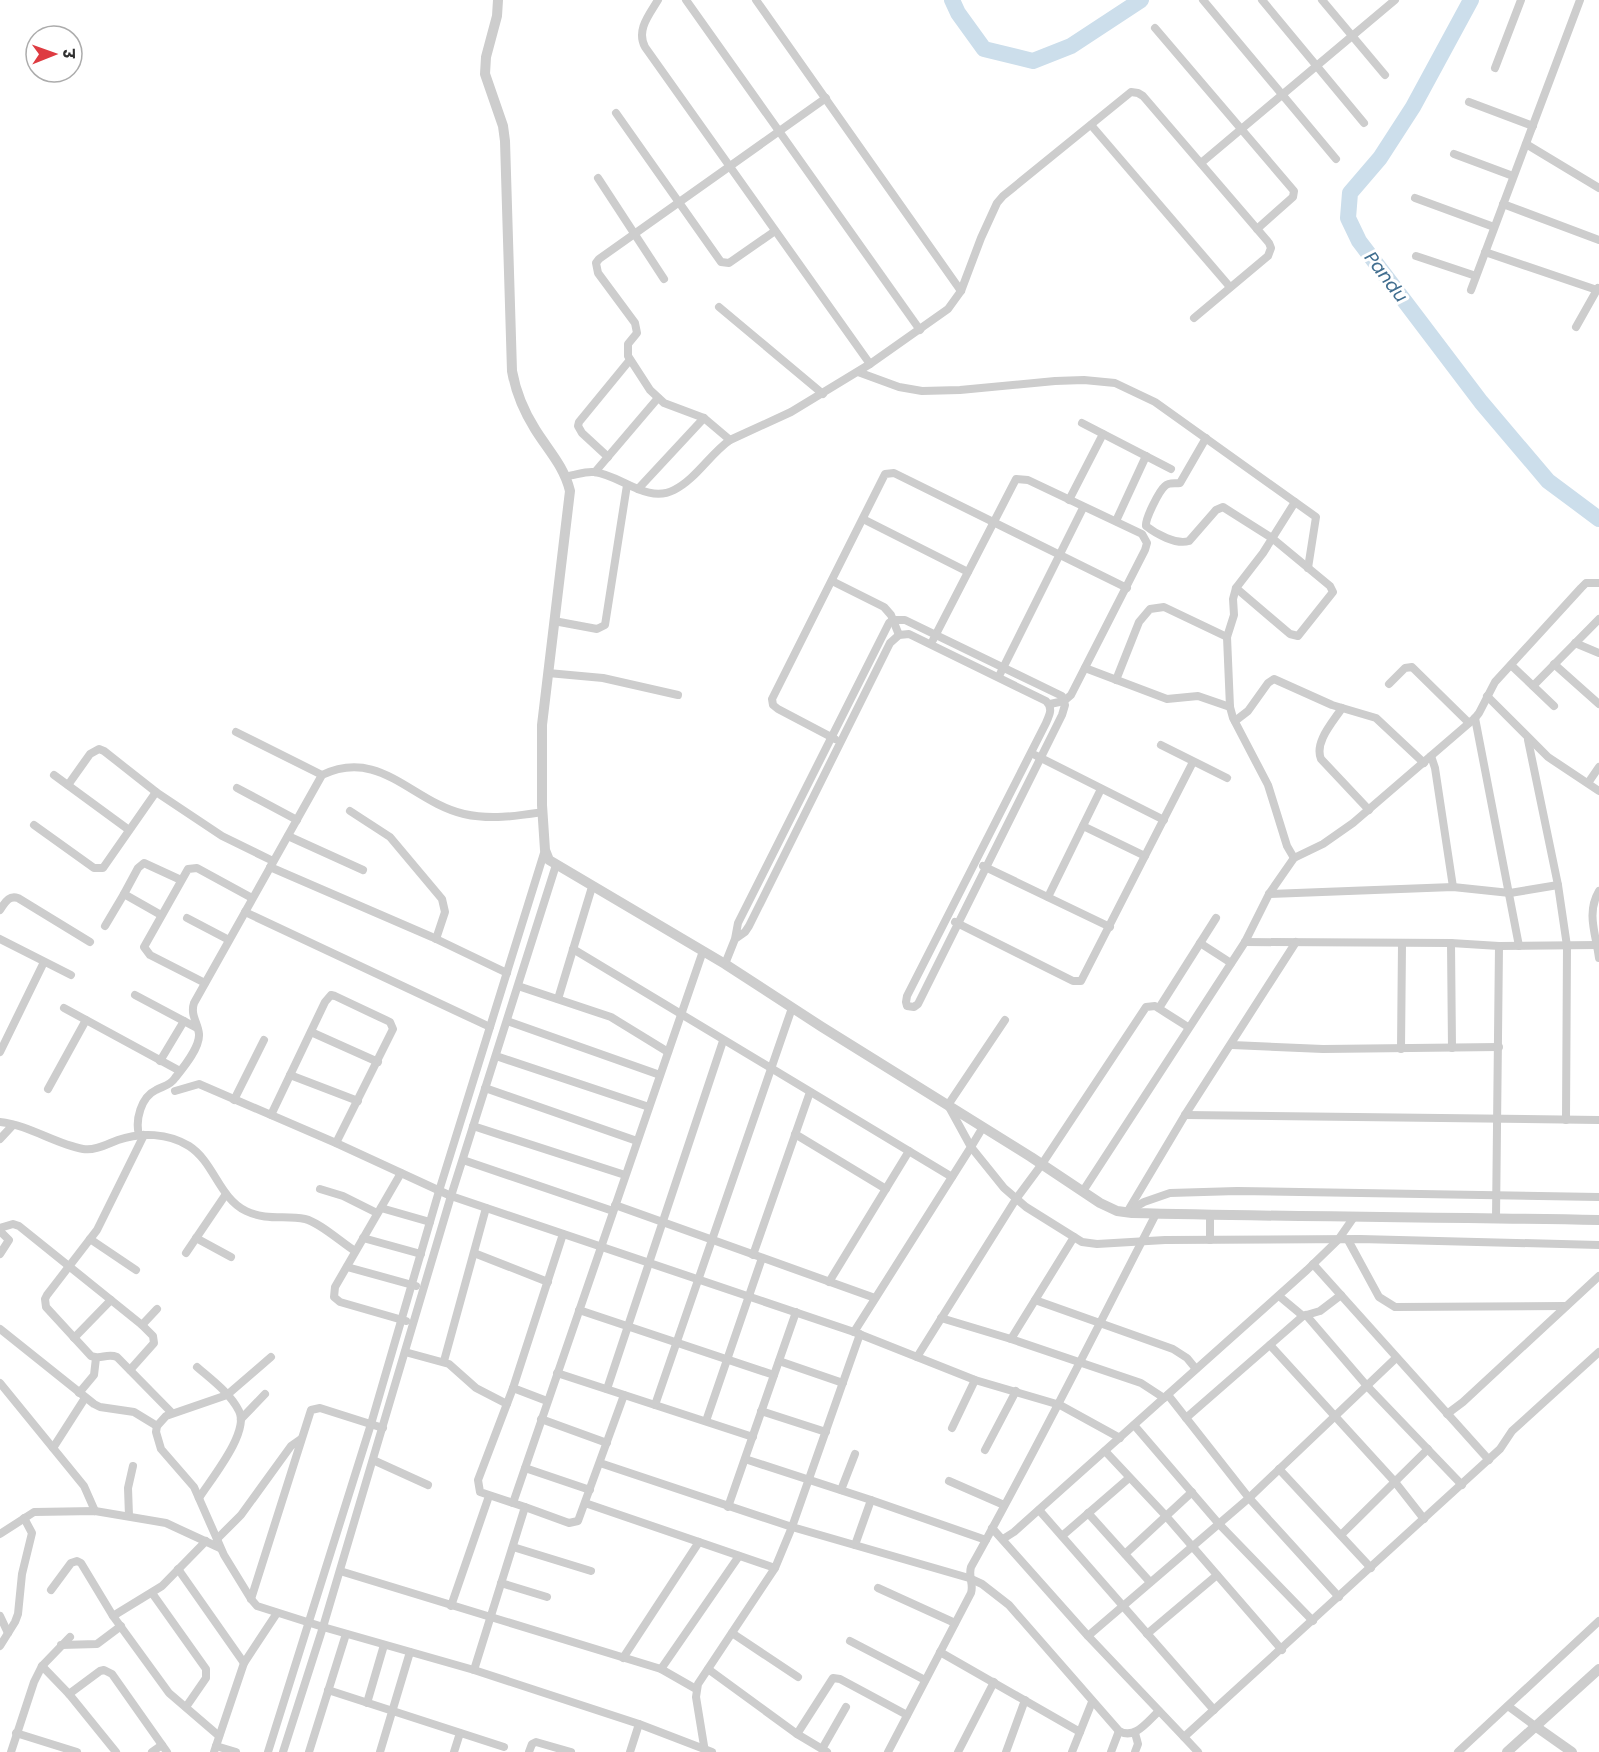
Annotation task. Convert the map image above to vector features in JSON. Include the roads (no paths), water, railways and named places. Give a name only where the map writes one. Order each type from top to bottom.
[{"type":"street","points":[[498,0],[497,16],[486,57],[485,74],[503,126],[505,141],[512,371],[521,405],[567,476],[570,490],[542,725],[543,812],[545,850],[549,861],[725,964],[1100,1203],[1117,1211],[1156,1214],[1599,1220]]},
{"type":"street","points":[[658,0],[642,28],[642,40],[729,167],[870,364]]},
{"type":"street","points":[[686,0],[920,330]]},
{"type":"street","points":[[756,0],[962,291]]},
{"type":"street","points":[[1203,0],[1336,159]]},
{"type":"street","points":[[1262,0],[1364,123]]},
{"type":"street","points":[[1322,0],[1385,75]]},
{"type":"street","points":[[1201,163],[1395,0]]},
{"type":"street","points":[[1495,68],[1521,0]]},
{"type":"street","points":[[1470,290],[1581,0]]},
{"type":"street","points":[[1155,28],[1294,191],[1293,197],[1257,228]]},
{"type":"street","points":[[567,476],[595,472],[638,489],[659,493],[675,489],[730,440],[776,420],[870,364],[948,309],[962,291],[981,238],[997,203],[1131,93],[1143,96],[1257,228],[1271,248],[1270,253],[1194,318]]},
{"type":"street","points":[[730,440],[692,411],[673,407],[658,398],[629,361],[627,349],[637,333],[637,328],[598,273],[596,263],[826,98]]},
{"type":"street","points":[[1469,102],[1533,126]]},
{"type":"street","points":[[616,113],[717,260],[724,263],[729,262],[775,231]]},
{"type":"street","points":[[1091,124],[1230,287]]},
{"type":"street","points":[[1526,144],[1599,188]]},
{"type":"street","points":[[1454,154],[1514,176]]},
{"type":"street","points":[[598,178],[664,279]]},
{"type":"street","points":[[1415,198],[1494,227]]},
{"type":"street","points":[[1503,204],[1599,240]]},
{"type":"street","points":[[1485,252],[1598,288],[1576,327]]},
{"type":"street","points":[[1416,256],[1476,276]]},
{"type":"street","points":[[719,307],[823,394]]},
{"type":"street","points":[[608,457],[582,433],[578,426],[629,361]]},
{"type":"street","points":[[858,372],[900,387],[922,391],[952,391],[1055,381],[1115,382],[1155,402],[1316,517],[1308,568]]},
{"type":"street","points":[[595,472],[658,398]]},
{"type":"street","points":[[638,489],[704,418]]},
{"type":"street","points":[[1082,423],[1171,469]]},
{"type":"street","points":[[1069,500],[1103,434]]},
{"type":"street","points":[[1206,438],[1180,483],[1170,484],[1164,488],[1145,520],[1146,526],[1178,542],[1185,543],[1216,510],[1223,507],[1272,538],[1330,586],[1333,592],[1298,636],[1290,634],[1236,588]]},
{"type":"street","points":[[1116,521],[1146,456]]},
{"type":"street","points":[[841,741],[778,709],[773,705],[772,699],[863,519],[881,478],[889,472],[1127,588]]},
{"type":"street","points":[[735,939],[741,936],[749,926],[890,643],[898,635],[909,634],[1050,704],[1064,701],[1071,695],[1127,588],[1147,543],[1142,534],[1116,521],[1083,508],[1028,480],[1016,478],[931,644]]},
{"type":"street","points":[[554,621],[597,628],[605,625],[627,485]]},
{"type":"street","points":[[1294,858],[1287,846],[1268,785],[1235,722],[1230,707],[1227,637],[1234,615],[1233,598],[1236,588],[1295,502]]},
{"type":"street","points":[[998,678],[1083,508]]},
{"type":"street","points":[[863,519],[968,572]]},
{"type":"street","points":[[832,581],[884,607],[893,620],[898,635]]},
{"type":"street","points":[[1083,1191],[1245,942],[1269,894],[1294,858],[1323,844],[1369,810],[1472,721],[1495,682],[1510,665],[1586,583],[1599,583]]},
{"type":"street","points":[[1116,680],[1139,622],[1146,612],[1155,607],[1164,607],[1227,637]]},
{"type":"street","points":[[1533,686],[1599,619]]},
{"type":"street","points":[[725,964],[735,939],[738,923],[884,629],[893,620],[905,620],[1058,694],[1064,701],[1064,709],[918,1004],[914,1007],[908,1006],[906,1002],[908,996],[1050,714],[1050,704]]},
{"type":"street","points":[[1575,643],[1599,654]]},
{"type":"street","points":[[1554,664],[1599,704]]},
{"type":"street","points":[[1510,665],[1554,706]]},
{"type":"street","points":[[1389,684],[1405,668],[1412,667],[1472,721],[1510,893],[1519,946]]},
{"type":"street","points":[[1085,668],[1167,699],[1198,696],[1230,707]]},
{"type":"street","points":[[548,673],[603,678],[678,694]]},
{"type":"street","points":[[1235,722],[1248,711],[1268,683],[1274,679],[1381,722],[1435,768],[1453,887]]},
{"type":"street","points":[[1487,696],[1528,740],[1548,757],[1599,791]]},
{"type":"street","points":[[1342,708],[1319,745],[1318,753],[1320,759],[1369,810]]},
{"type":"street","points":[[236,732],[322,775]]},
{"type":"street","points":[[1528,740],[1558,885],[1567,946],[1566,1120]]},
{"type":"street","points":[[1161,746],[1227,778]]},
{"type":"street","points":[[68,785],[90,754],[99,749],[104,751],[156,792],[222,836],[272,864],[507,973]]},
{"type":"street","points":[[1031,753],[1164,820]]},
{"type":"street","points":[[947,918],[1077,982],[1084,977],[1193,762]]},
{"type":"street","points":[[142,1135],[137,1128],[144,1102],[154,1091],[171,1083],[196,1046],[199,1038],[192,1009],[322,775],[345,767],[378,771],[446,808],[463,814],[491,818],[543,812]]},
{"type":"street","points":[[1588,783],[1599,767]]},
{"type":"street","points":[[54,775],[129,830]]},
{"type":"street","points":[[237,788],[297,820]]},
{"type":"street","points":[[1048,897],[1101,789]]},
{"type":"street","points":[[34,825],[98,869],[106,866],[156,792]]},
{"type":"street","points":[[350,811],[390,837],[442,899],[445,912],[436,939]]},
{"type":"street","points":[[1083,826],[1146,856]]},
{"type":"street","points":[[288,836],[363,870]]},
{"type":"street","points":[[268,1752],[545,850]]},
{"type":"street","points":[[105,926],[138,867],[144,862],[181,880]]},
{"type":"street","points":[[975,862],[1110,927]]},
{"type":"street","points":[[283,1752],[336,1586],[462,1160],[556,865]]},
{"type":"street","points":[[205,983],[150,955],[144,947],[146,942],[189,869],[197,868],[252,898]]},
{"type":"street","points":[[1269,894],[1453,887],[1510,893],[1558,885]]},
{"type":"street","points":[[558,999],[592,887]]},
{"type":"street","points":[[1599,891],[1594,900],[1591,919],[1599,958]]},
{"type":"street","points":[[124,894],[161,915]]},
{"type":"street","points":[[0,910],[7,900],[18,898],[90,942]]},
{"type":"street","points":[[245,912],[490,1026]]},
{"type":"street","points":[[188,918],[229,940]]},
{"type":"street","points":[[1159,1008],[1216,918]]},
{"type":"street","points":[[0,939],[71,975]]},
{"type":"street","points":[[1245,942],[1451,943],[1499,946],[1597,945]]},
{"type":"street","points":[[1127,1212],[1185,1115],[1296,942]]},
{"type":"street","points":[[1200,943],[1231,963]]},
{"type":"street","points":[[1451,943],[1452,1048]]},
{"type":"street","points":[[1401,1049],[1402,944]]},
{"type":"street","points":[[1496,1218],[1499,946]]},
{"type":"street","points":[[573,949],[952,1177]]},
{"type":"street","points":[[513,1503],[703,951]]},
{"type":"street","points":[[0,1052],[44,962]]},
{"type":"street","points":[[518,986],[611,1017],[668,1052]]},
{"type":"street","points":[[135,995],[197,1028]]},
{"type":"street","points":[[271,1116],[328,997],[335,996],[390,1022],[393,1026],[392,1035],[336,1143]]},
{"type":"street","points":[[917,1357],[1016,1198],[1042,1164],[1146,1006],[1159,1008],[1188,1027]]},
{"type":"street","points":[[64,1008],[180,1071]]},
{"type":"street","points":[[656,1405],[792,1008]]},
{"type":"street","points":[[48,1089],[86,1020]]},
{"type":"street","points":[[160,1060],[183,1020]]},
{"type":"street","points":[[948,1105],[1005,1020]]},
{"type":"street","points":[[507,1021],[660,1075]]},
{"type":"street","points":[[311,1032],[378,1062]]},
{"type":"street","points":[[234,1100],[264,1040]]},
{"type":"street","points":[[607,1389],[723,1041]]},
{"type":"street","points":[[1232,1045],[1323,1049],[1499,1047]]},
{"type":"street","points":[[496,1056],[649,1107]]},
{"type":"street","points":[[290,1075],[358,1101]]},
{"type":"street","points":[[175,1091],[199,1084],[451,1196],[857,1333],[975,1380],[1060,1404],[1120,1438]]},
{"type":"street","points":[[485,1089],[637,1142]]},
{"type":"street","points":[[706,1421],[748,1296],[757,1256],[810,1092]]},
{"type":"street","points":[[948,1105],[971,1147],[1004,1188],[1026,1207],[1082,1242],[1097,1244],[1210,1240],[1348,1240],[1599,1245]]},
{"type":"street","points":[[1185,1115],[1599,1120]]},
{"type":"street","points":[[0,1122],[83,1149],[99,1148],[142,1135],[172,1139],[191,1148],[207,1164],[226,1194],[248,1212],[279,1219],[310,1221],[355,1251]]},
{"type":"street","points":[[0,1139],[14,1125]]},
{"type":"street","points":[[473,1126],[626,1175]]},
{"type":"street","points":[[708,1751],[696,1689],[698,1684],[775,1568],[826,1432],[857,1333],[875,1299],[984,1127]]},
{"type":"street","points":[[795,1134],[886,1189]]},
{"type":"street","points":[[142,1135],[101,1222],[47,1295],[45,1303],[46,1307],[91,1356],[96,1358],[112,1355],[117,1357],[172,1413]]},
{"type":"street","points":[[829,1282],[909,1151]]},
{"type":"street","points":[[462,1160],[662,1222],[875,1299]]},
{"type":"street","points":[[401,1173],[335,1287],[334,1297],[336,1300],[414,1323]]},
{"type":"street","points":[[320,1189],[379,1211],[430,1222]]},
{"type":"street","points":[[1127,1212],[1144,1202],[1170,1194],[1237,1191],[1599,1197]]},
{"type":"street","points":[[186,1253],[226,1194]]},
{"type":"street","points":[[444,1362],[486,1208]]},
{"type":"street","points":[[888,1752],[973,1588],[969,1578],[971,1567],[1060,1404],[1078,1363],[1156,1214]]},
{"type":"street","points":[[1210,1215],[1210,1240]]},
{"type":"street","points":[[1003,1539],[1039,1510],[1279,1296],[1338,1240],[1354,1217]]},
{"type":"street","points":[[0,1254],[9,1240],[0,1229],[13,1224],[19,1226],[142,1325],[153,1336],[154,1343],[130,1370]]},
{"type":"street","points":[[563,1234],[513,1388],[478,1479],[480,1491],[489,1496],[574,1523],[580,1518],[624,1395]]},
{"type":"street","points":[[1011,1339],[1074,1237]]},
{"type":"street","points":[[196,1238],[231,1257]]},
{"type":"street","points":[[363,1238],[421,1254]]},
{"type":"street","points":[[90,1239],[136,1270]]},
{"type":"street","points":[[1348,1240],[1379,1297],[1395,1307],[1566,1306]]},
{"type":"street","points":[[474,1253],[548,1282]]},
{"type":"street","points":[[1313,1264],[1489,1460]]},
{"type":"street","points":[[347,1267],[424,1289]]},
{"type":"street","points":[[1447,1414],[1463,1402],[1599,1276]]},
{"type":"street","points":[[1186,1418],[1305,1316],[1320,1311],[1341,1295]]},
{"type":"street","points":[[1279,1296],[1305,1316],[1367,1386],[1462,1485]]},
{"type":"street","points":[[74,1338],[111,1300]]},
{"type":"street","points":[[1035,1300],[1173,1349],[1187,1358],[1196,1369]]},
{"type":"street","points":[[142,1325],[157,1309]]},
{"type":"street","points":[[579,1310],[774,1375]]},
{"type":"street","points":[[729,1507],[796,1312]]},
{"type":"street","points":[[941,1318],[1141,1383],[1166,1397],[1186,1418],[1249,1498],[1339,1597]]},
{"type":"street","points":[[0,1329],[100,1407],[134,1412],[157,1426]]},
{"type":"street","points":[[1270,1345],[1395,1482],[1424,1519]]},
{"type":"street","points":[[1184,1737],[1489,1460],[1512,1431],[1599,1352]]},
{"type":"street","points":[[405,1353],[453,1366],[476,1388],[507,1404]]},
{"type":"street","points":[[271,1357],[227,1395],[172,1413],[161,1420],[157,1426],[157,1439],[161,1449],[189,1481],[199,1498],[218,1544],[251,1599],[264,1609],[474,1670],[639,1724],[708,1751]]},
{"type":"street","points":[[53,1448],[94,1375],[96,1358]]},
{"type":"street","points":[[1088,1636],[1249,1498],[1396,1358]]},
{"type":"street","points":[[779,1361],[843,1383]]},
{"type":"street","points":[[197,1367],[227,1395],[242,1419]]},
{"type":"street","points":[[557,1373],[753,1437]]},
{"type":"street","points":[[952,1428],[975,1380]]},
{"type":"street","points":[[0,1383],[84,1486],[95,1511]]},
{"type":"street","points":[[513,1388],[548,1401]]},
{"type":"street","points":[[985,1449],[1016,1391]]},
{"type":"street","points":[[199,1498],[239,1435],[242,1419],[265,1394]]},
{"type":"street","points":[[251,1599],[309,1414],[315,1407],[383,1428]]},
{"type":"street","points":[[762,1411],[826,1432]]},
{"type":"street","points":[[541,1419],[607,1443]]},
{"type":"street","points":[[1134,1425],[1219,1524],[1313,1621]]},
{"type":"street","points":[[218,1544],[291,1446],[301,1439]]},
{"type":"street","points":[[1341,1535],[1428,1449]]},
{"type":"street","points":[[1105,1451],[1166,1516],[1282,1650]]},
{"type":"street","points":[[842,1490],[855,1454]]},
{"type":"street","points":[[745,1459],[986,1540]]},
{"type":"street","points":[[373,1460],[428,1485]]},
{"type":"street","points":[[600,1463],[792,1527],[969,1578],[986,1586],[1009,1605],[1119,1731],[1125,1735],[1134,1733],[1159,1711]]},
{"type":"street","points":[[129,1516],[128,1488],[133,1466]]},
{"type":"street","points":[[357,1466],[370,1470]]},
{"type":"street","points":[[525,1468],[590,1490]]},
{"type":"street","points":[[1279,1469],[1371,1568]]},
{"type":"street","points":[[1062,1536],[1129,1478]]},
{"type":"street","points":[[949,1481],[1004,1505]]},
{"type":"street","points":[[1125,1554],[1192,1492]]},
{"type":"street","points":[[451,1606],[489,1496]]},
{"type":"street","points":[[855,1545],[871,1500]]},
{"type":"street","points":[[585,1503],[775,1568]]},
{"type":"street","points":[[345,1504],[359,1509]]},
{"type":"street","points":[[474,1670],[525,1507]]},
{"type":"street","points":[[1039,1510],[1214,1710]]},
{"type":"street","points":[[0,1534],[39,1511],[95,1511],[166,1523],[218,1544]]},
{"type":"street","points":[[1088,1513],[1150,1582]]},
{"type":"street","points":[[0,1646],[18,1614],[22,1574],[32,1537],[31,1528],[24,1518]]},
{"type":"street","points":[[992,1528],[1088,1636],[1198,1752]]},
{"type":"street","points":[[113,1616],[152,1593],[206,1541]]},
{"type":"street","points":[[624,1658],[699,1542]]},
{"type":"street","points":[[513,1547],[591,1571]]},
{"type":"street","points":[[661,1670],[739,1556]]},
{"type":"street","points":[[51,1590],[71,1563],[77,1561],[81,1563],[113,1616],[163,1685],[219,1736]]},
{"type":"street","points":[[178,1569],[244,1663]]},
{"type":"street","points":[[340,1571],[661,1670],[696,1689]]},
{"type":"street","points":[[1147,1634],[1217,1575]]},
{"type":"street","points":[[321,1581],[336,1586]]},
{"type":"street","points":[[501,1583],[547,1597]]},
{"type":"street","points":[[878,1588],[955,1623]]},
{"type":"street","points":[[152,1593],[206,1669],[206,1678],[186,1707]]},
{"type":"street","points":[[236,1752],[215,1749],[244,1663],[277,1613]]},
{"type":"street","points":[[0,1616],[8,1633]]},
{"type":"street","points":[[1458,1752],[1599,1621]]},
{"type":"street","points":[[61,1646],[97,1644],[120,1626]]},
{"type":"street","points":[[309,1752],[346,1634]]},
{"type":"street","points":[[732,1634],[798,1677]]},
{"type":"street","points":[[11,1752],[34,1682],[42,1666],[70,1637]]},
{"type":"street","points":[[850,1641],[926,1680]]},
{"type":"street","points":[[367,1703],[384,1645]]},
{"type":"street","points":[[380,1752],[410,1652]]},
{"type":"street","points":[[940,1652],[1080,1732]]},
{"type":"street","points":[[42,1666],[69,1694],[116,1752]]},
{"type":"street","points":[[708,1669],[824,1751],[846,1707]]},
{"type":"street","points":[[1507,1752],[1599,1669]]},
{"type":"street","points":[[69,1694],[99,1671],[108,1671],[164,1748],[152,1752]]},
{"type":"street","points":[[797,1734],[833,1678],[840,1679],[907,1715]]},
{"type":"street","points":[[958,1752],[994,1682]]},
{"type":"street","points":[[328,1690],[504,1747]]},
{"type":"street","points":[[1006,1752],[1025,1701]]},
{"type":"street","points":[[1071,1752],[1092,1702]]},
{"type":"street","points":[[1508,1706],[1564,1750]]},
{"type":"street","points":[[630,1752],[639,1724]]},
{"type":"street","points":[[1111,1752],[1119,1731]]},
{"type":"street","points":[[16,1732],[77,1752]]},
{"type":"street","points":[[454,1752],[460,1733]]},
{"type":"street","points":[[1134,1733],[1137,1748],[1144,1752]]},
{"type":"street","points":[[529,1752],[532,1744],[536,1742],[571,1752]]},
{"type":"waterway","name":"Pandu","points":[[952,0],[958,13],[984,49],[1033,61],[1071,46],[1141,0]]},
{"type":"waterway","name":"Pandu","points":[[1471,0],[1413,107],[1380,158],[1350,193],[1348,218],[1359,241],[1481,402],[1548,481],[1599,519]]}]
